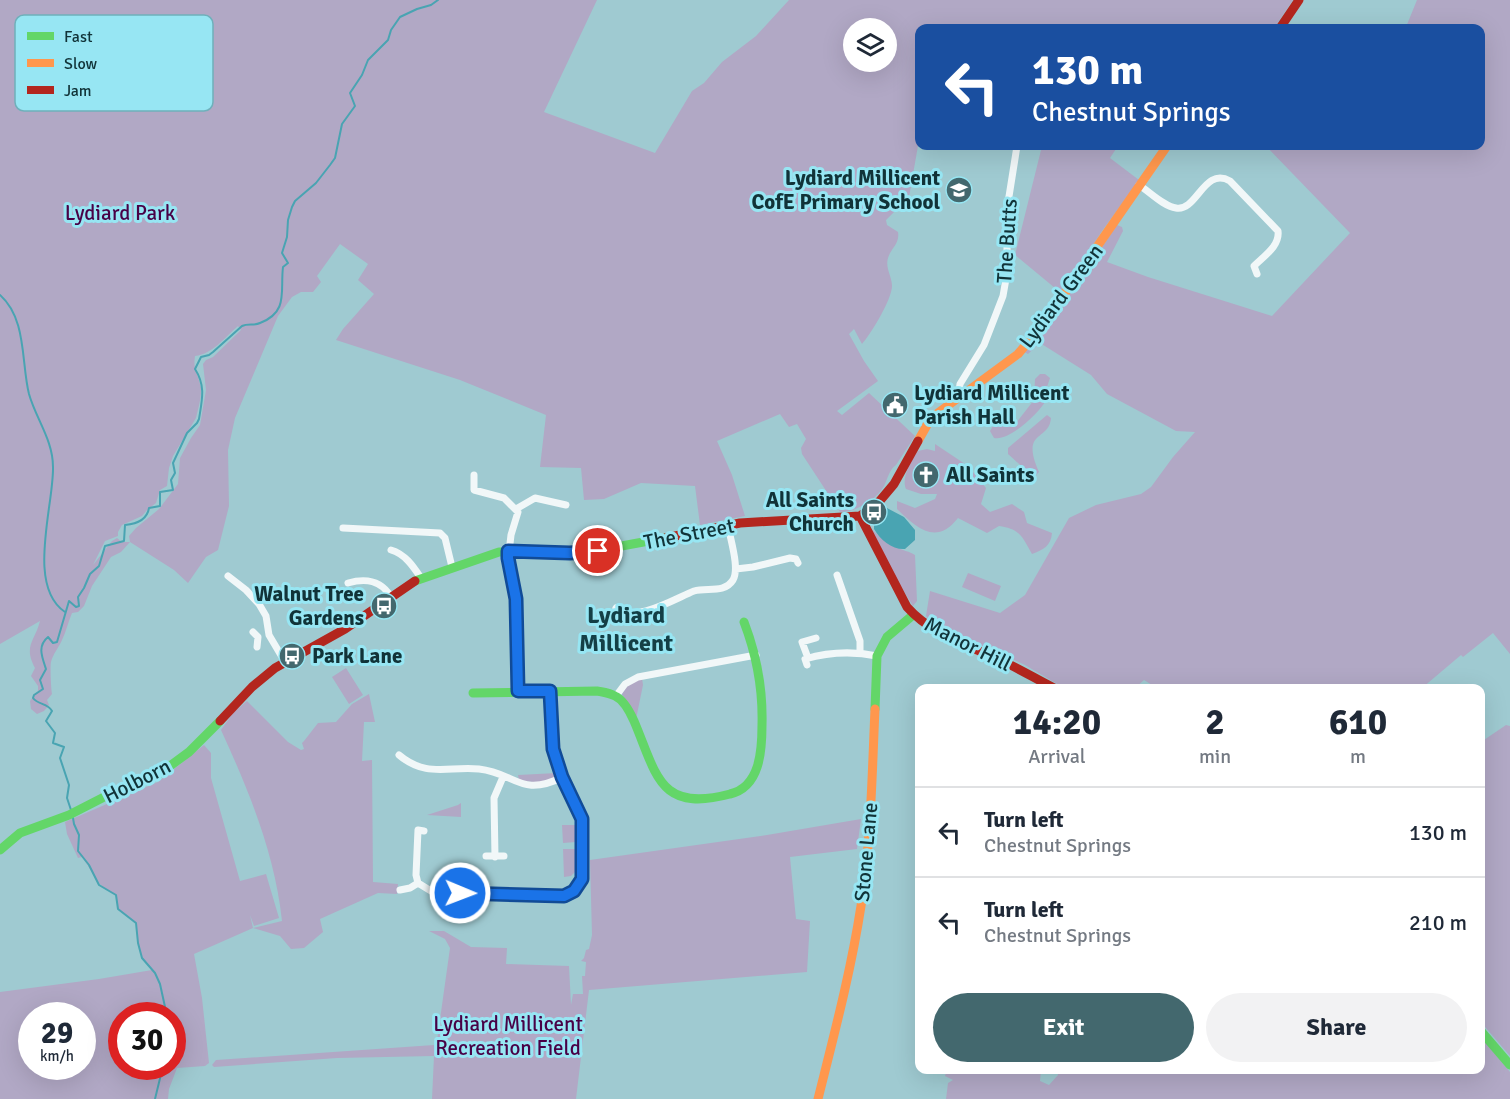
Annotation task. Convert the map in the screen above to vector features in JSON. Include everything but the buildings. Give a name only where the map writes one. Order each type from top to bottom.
[{"type":"street","points":[[1283,24],[1299,0]]},
{"type":"street","name":"The Butts","points":[[962,398],[959,392],[960,384],[984,345],[1003,296],[1007,270],[1007,209],[1016,150]]},
{"type":"street","name":"Lydiard Green","points":[[860,516],[878,503],[894,484],[929,421],[942,409],[962,398],[1000,369],[1032,338],[1055,309],[1164,150]]},
{"type":"street","points":[[1139,185],[1170,206],[1179,208],[1186,205],[1211,180],[1221,174],[1232,182],[1278,231],[1279,237],[1276,243],[1253,268]]},
{"type":"street","points":[[474,475],[474,490],[504,498],[516,509],[518,515],[512,529],[508,551],[508,565],[516,599],[518,691]]},
{"type":"street","points":[[516,509],[535,498],[566,505]]},
{"type":"street","points":[[860,516],[913,615]]},
{"type":"street","name":"The Street","points":[[285,662],[345,630],[390,597],[421,578],[478,558],[508,551],[589,552],[631,546],[728,525],[767,520],[860,516]]},
{"type":"street","points":[[615,618],[618,609],[628,613],[660,607],[696,591],[724,588],[732,581],[736,568],[728,525]]},
{"type":"street","points":[[343,528],[440,533],[445,538],[452,567]]},
{"type":"street","points":[[391,550],[399,553],[409,562],[421,578]]},
{"type":"street","points":[[736,568],[753,567],[790,558],[796,558],[798,563]]},
{"type":"street","points":[[837,575],[860,640],[860,652]]},
{"type":"street","points":[[228,576],[259,604],[266,616],[269,635],[285,662]]},
{"type":"street","points":[[348,583],[375,582],[383,586],[390,597]]},
{"type":"street","name":"Stone Lane","points":[[818,1099],[840,1017],[861,907],[869,843],[878,656],[887,637],[913,615]]},
{"type":"street","name":"Manor Hill","points":[[913,615],[943,635],[1046,684]]},
{"type":"street","points":[[473,693],[585,690],[616,696],[628,709],[660,778],[674,794],[689,800],[734,793],[748,784],[753,777],[759,755],[761,693],[756,655],[744,622]]},
{"type":"street","points":[[257,647],[255,634],[269,635]]},
{"type":"street","points":[[816,638],[802,642],[807,662],[842,652],[860,652],[878,656]]},
{"type":"street","points":[[616,696],[625,684],[638,677],[756,655]]},
{"type":"street","name":"Holborn","points":[[0,850],[11,838],[21,832],[68,815],[160,774],[207,737],[252,688],[285,662]]},
{"type":"street","points":[[418,830],[416,875],[418,883],[425,888],[438,892],[562,896],[570,894],[578,886],[582,874],[582,819],[562,777],[551,742],[550,691]]},
{"type":"street","points":[[399,755],[412,765],[425,769],[442,771],[481,769],[532,786],[545,785],[562,777]]},
{"type":"street","points":[[495,856],[494,798],[502,777]]},
{"type":"street","points":[[486,856],[504,856]]},
{"type":"street","points":[[400,890],[418,883]]},
{"type":"street","points":[[1485,1036],[1510,1065]]},
{"type":"green space","name":"Lydiard Park","points":[[0,0],[597,0],[544,112],[655,153],[692,91],[704,83],[722,62],[756,36],[789,0],[1293,0],[1277,24],[915,24],[915,150],[917,150],[908,203],[898,208],[886,220],[887,225],[898,232],[897,243],[887,262],[892,282],[891,292],[880,316],[862,344],[854,329],[849,334],[878,381],[837,411],[842,415],[869,393],[915,436],[890,472],[884,486],[871,500],[859,507],[840,512],[802,454],[801,448],[806,439],[797,424],[789,427],[780,414],[717,441],[732,475],[745,516],[700,525],[695,486],[641,483],[604,499],[584,500],[581,468],[540,467],[546,415],[460,380],[336,340],[374,294],[358,280],[368,264],[340,244],[317,276],[321,282],[313,292],[301,292],[292,297],[278,316],[235,418],[228,450],[229,506],[218,550],[206,557],[188,583],[174,570],[130,542],[121,552],[111,557],[92,586],[84,606],[78,612],[72,613],[51,662],[52,694],[47,700],[49,705],[37,714],[31,709],[30,701],[38,691],[38,686],[31,676],[35,668],[30,649],[40,621],[0,644]],"holes":[[[238,326],[241,330],[203,364],[206,390],[200,425],[180,458],[178,484],[159,509],[129,536],[130,542],[122,542],[117,538],[112,541],[93,565],[105,541],[118,536],[122,525],[142,516],[156,503],[160,490],[167,486],[173,456],[196,418],[201,397],[195,356],[213,349]]]},
{"type":"green space","points":[[1417,0],[1510,0],[1510,654],[1493,633],[1463,657],[1461,655],[1427,684],[1150,684],[1144,680],[1140,684],[1057,684],[1025,665],[953,635],[931,622],[926,616],[930,591],[1000,613],[1025,595],[1069,518],[1096,505],[1141,494],[1151,487],[1195,432],[1176,431],[1107,394],[1091,375],[1040,343],[1028,354],[1023,351],[1076,286],[1117,225],[1122,227],[1123,231],[1107,262],[1272,316],[1350,233],[1270,150],[1485,150],[1485,24],[1407,24]]},
{"type":"green space","points":[[1041,150],[1115,150],[1110,158],[1139,180],[1061,293],[1015,255]]},
{"type":"green space","points":[[1040,374],[1045,374],[1050,378],[1046,390],[1047,399],[1043,405],[1016,431],[1000,438],[994,438],[990,431],[997,419],[1012,425],[1016,423],[1034,400],[1035,379]]},
{"type":"green space","points":[[1047,415],[1051,418],[1049,425],[1034,442],[1034,458],[1039,472],[1036,475],[1025,469],[1008,454],[1008,448]]},
{"type":"green space","points":[[935,444],[968,466],[986,488],[981,504],[990,512],[1012,504],[1024,512],[1027,523],[1052,533],[1048,544],[1032,554],[1020,534],[1006,527],[999,526],[987,533],[958,518],[942,531],[934,532],[919,528],[904,516],[897,509],[897,501],[915,508],[935,499],[937,494],[921,494],[906,489],[905,480],[918,451],[927,449],[935,451]]},
{"type":"green space","points":[[870,528],[890,544],[915,555],[917,601],[913,606],[878,549]]},
{"type":"green space","points":[[968,573],[1001,586],[995,601],[962,587]]},
{"type":"green space","points":[[346,668],[363,695],[349,704],[332,677]]},
{"type":"green space","points":[[642,678],[643,685],[636,719],[622,694],[627,686]]},
{"type":"green space","points":[[369,694],[375,722],[364,722],[362,761],[372,760],[373,882],[398,884],[397,894],[378,893],[320,919],[323,932],[304,948],[291,949],[280,936],[253,928],[282,921],[279,896],[259,823],[221,730],[233,713],[247,701],[288,742],[301,750],[304,749],[302,743],[318,723],[336,722],[352,704]]},
{"type":"green space","points":[[1506,725],[1510,726],[1510,1056],[1485,1027],[1485,739]]},
{"type":"green space","points":[[204,745],[211,753],[211,778],[240,881],[266,874],[279,918],[254,926],[250,915],[253,928],[194,954],[202,998],[209,1063],[205,1066],[186,1067],[186,1002],[108,1002],[108,1080],[172,1080],[168,1099],[0,1099],[0,992],[152,970],[142,958],[136,923],[118,909],[116,895],[99,883],[82,857],[78,858],[67,834],[65,822],[158,782]]},
{"type":"green space","points":[[557,773],[550,780],[540,782],[519,780],[518,775]]},
{"type":"green space","points":[[461,803],[461,817],[427,815],[458,805]]},
{"type":"green space","name":"Lydiard Millicent Recreation Field","points":[[861,819],[857,849],[790,857],[796,919],[810,921],[807,972],[589,990],[576,1099],[432,1099],[434,1056],[337,1058],[214,1067],[212,1065],[216,1060],[434,1045],[437,1041],[450,948],[445,939],[429,931],[444,931],[471,947],[507,948],[506,964],[569,966],[571,1005],[573,994],[583,994],[582,976],[585,976],[586,962],[581,961],[586,950],[589,949],[592,935],[590,860]]},
{"type":"green space","points":[[562,825],[578,825],[579,839],[576,842],[563,843]]},
{"type":"green space","points":[[563,849],[575,849],[579,853],[579,868],[571,876],[564,877]]},
{"type":"green space","points":[[1485,1042],[1510,1072],[1510,1099],[946,1099],[948,1083],[953,1080],[945,1076],[946,1074],[1041,1074],[1040,1081],[1049,1085],[1058,1075],[1485,1074]]},
{"type":"water","points":[[885,507],[904,517],[915,530],[915,540],[905,549],[887,544],[874,529],[874,514],[881,515]]},
{"type":"waterway","points":[[71,810],[67,798],[69,785],[60,758],[64,747],[53,743],[55,733],[46,721],[52,711],[33,698],[43,689],[40,680],[46,669],[41,652],[42,644],[48,637],[53,643],[57,642],[69,601],[76,607],[79,606],[78,597],[90,574],[99,566],[105,546],[124,541],[125,525],[140,521],[146,516],[149,508],[160,506],[160,492],[173,490],[171,480],[175,473],[173,463],[187,433],[199,419],[202,387],[195,369],[201,357],[213,352],[242,326],[260,323],[275,313],[279,307],[283,267],[288,263],[282,253],[292,207],[295,201],[316,183],[335,158],[342,124],[355,106],[350,93],[362,75],[368,60],[388,40],[391,30],[400,17],[438,0]]},
{"type":"waterway","points":[[0,295],[9,305],[19,328],[29,394],[52,457],[52,483],[44,565],[47,584],[53,600],[65,612]]},
{"type":"waterway","points":[[73,818],[79,835],[78,851],[89,865],[99,885],[116,895],[118,909],[136,923],[142,958],[155,973],[164,1002]]},
{"type":"waterway","points":[[155,1099],[160,1080]]},
{"type":"traffic: fast","points":[[415,581],[499,552],[589,552],[665,538]]},
{"type":"traffic: fast","points":[[875,709],[877,656],[887,637],[913,615]]},
{"type":"traffic: fast","points":[[473,693],[597,691],[611,694],[621,700],[629,710],[649,758],[664,785],[674,793],[688,798],[706,799],[730,794],[748,784],[757,767],[761,746],[760,686],[756,660],[744,622]]},
{"type":"traffic: fast","points":[[0,850],[20,833],[69,815],[108,795],[159,774],[189,752],[220,721]]},
{"type":"traffic: fast","points":[[1485,1036],[1510,1065]]},
{"type":"traffic: slow","points":[[918,441],[931,418],[1018,354],[1044,323],[1164,150]]},
{"type":"traffic: slow","points":[[818,1099],[847,979],[861,906],[869,833],[875,709]]},
{"type":"traffic: jam","points":[[1283,24],[1299,0]]},
{"type":"traffic: jam","points":[[665,538],[740,523],[860,516],[878,503],[894,484],[918,441]]},
{"type":"traffic: jam","points":[[860,516],[907,607],[917,617],[938,632],[1007,663],[1046,684]]},
{"type":"traffic: jam","points":[[220,721],[252,687],[275,668],[345,629],[415,581]]},
{"type":"place","name":"Lydiard Millicent CofE Primary School","points":[[959,190]]},
{"type":"place","name":"Lydiard Millicent Parish Hall","points":[[895,405]]},
{"type":"place","name":"All Saints","points":[[926,475]]},
{"type":"place","name":"All Saints Church","points":[[874,512]]},
{"type":"place","name":"Walnut Tree Gardens","points":[[384,606]]},
{"type":"place","name":"Park Lane","points":[[292,656]]},
{"type":"district","name":"Lydiard Millicent","points":[[626,629]]},
{"type":"route","points":[[460,893],[564,896],[574,891],[581,882],[582,819],[562,777],[553,749],[550,691],[518,691],[516,599],[508,565],[508,551],[570,553],[598,551]]}]
